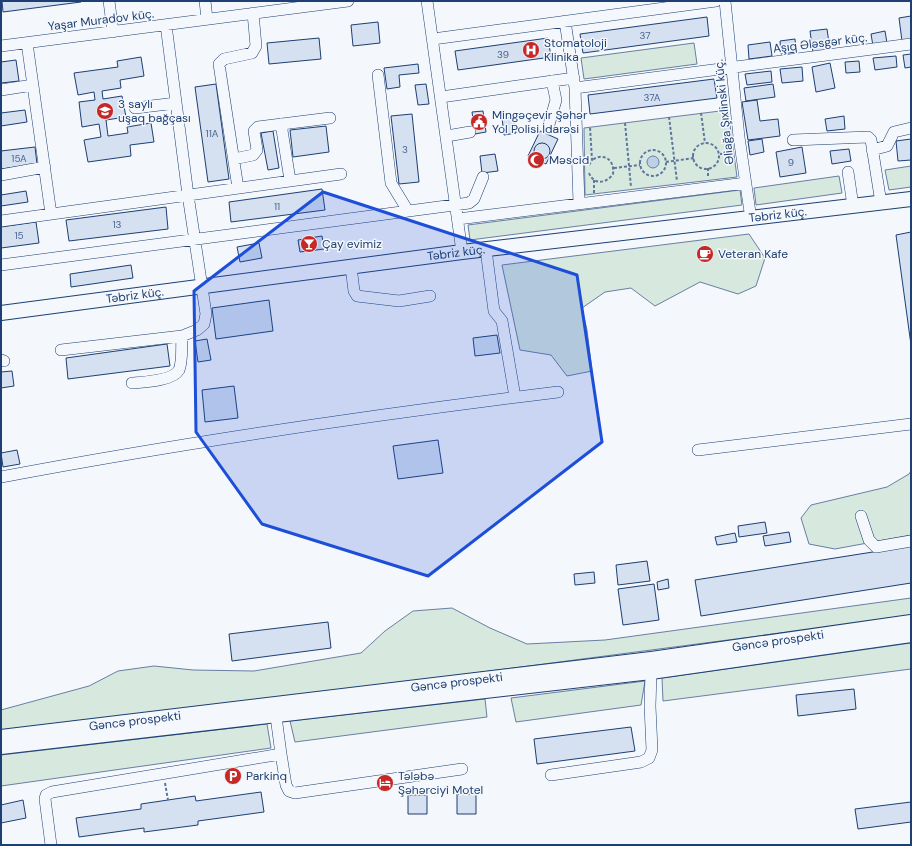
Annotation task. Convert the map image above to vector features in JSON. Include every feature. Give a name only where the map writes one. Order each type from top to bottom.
[{"type":"main road","name":"Təbriz küç.","points":[[1,313],[462,252],[911,199]]},
{"type":"main road","name":"Gəncə prospekti","points":[[1,747],[651,659],[911,622]]},
{"type":"main road","name":"Gəncə prospekti","points":[[1,737],[651,672],[911,635]]},
{"type":"street","points":[[109,1],[113,32]]},
{"type":"street","points":[[204,1],[207,19]]},
{"type":"street","name":"Yaşar Muradov küç.","points":[[1,46],[253,13],[302,4],[348,1]]},
{"type":"street","points":[[427,1],[462,252]]},
{"type":"street","points":[[432,39],[716,1]]},
{"type":"street","name":"Əliağa Şıxlinski küç.","points":[[725,1],[751,219]]},
{"type":"street","points":[[238,188],[220,64],[224,59],[252,53],[256,46],[253,13]]},
{"type":"street","points":[[565,21],[575,83],[579,203]]},
{"type":"street","points":[[61,350],[182,336],[197,330],[204,324],[206,314],[194,239],[166,25]]},
{"type":"street","points":[[27,43],[51,214]]},
{"type":"street","name":"Aşıq Ələsgər küç.","points":[[441,97],[552,81],[575,83],[732,67],[911,44]]},
{"type":"street","points":[[378,75],[392,183],[408,211]]},
{"type":"street","points":[[548,128],[556,100],[552,81]]},
{"type":"street","points":[[1,90],[33,85]]},
{"type":"street","points":[[135,108],[176,103]]},
{"type":"street","points":[[234,159],[253,155],[257,150],[254,131],[258,127],[330,118]]},
{"type":"street","points":[[281,124],[290,180]]},
{"type":"street","points":[[872,150],[887,146],[894,132],[911,128]]},
{"type":"street","points":[[447,136],[470,132]]},
{"type":"street","points":[[793,140],[868,137],[871,140],[881,203]]},
{"type":"street","points":[[1,175],[45,167]]},
{"type":"street","points":[[848,172],[854,206]]},
{"type":"street","points":[[1,220],[340,174]]},
{"type":"street","points":[[1,265],[469,203],[474,199],[483,177]]},
{"type":"street","points":[[458,219],[746,183]]},
{"type":"street","points":[[486,250],[494,311],[502,321],[515,397]]},
{"type":"street","points":[[351,267],[354,291],[358,296],[399,301],[430,296]]},
{"type":"street","points":[[132,383],[168,378],[175,375],[179,369],[182,336]]},
{"type":"street","points":[[1,477],[131,452],[359,417],[558,392]]},
{"type":"street","points":[[698,450],[911,424]]},
{"type":"street","points":[[861,516],[870,540],[876,547],[911,542]]},
{"type":"street","points":[[551,775],[641,762],[650,758],[652,750],[650,706],[651,672]]},
{"type":"street","points":[[276,710],[286,785],[289,791],[295,793],[462,769]]},
{"type":"street","points":[[51,845],[45,799],[46,795],[52,792],[281,754]]},
{"type":"path","points":[[701,113],[705,143]]},
{"type":"path","points":[[669,117],[677,184]]},
{"type":"path","points":[[625,123],[631,189]]},
{"type":"path","points":[[590,127],[592,160],[588,170],[594,180],[594,194]]},
{"type":"path","points":[[705,143],[714,145],[720,154],[716,165],[708,168],[699,167],[694,158],[694,151],[697,146],[705,143]]},
{"type":"path","points":[[640,165],[644,153],[654,150],[660,152],[666,162]]},
{"type":"path","points":[[720,154],[734,152]]},
{"type":"path","points":[[592,160],[597,157],[608,158],[614,168],[614,174],[610,179],[599,182],[594,180]]},
{"type":"path","points":[[666,162],[694,158]]},
{"type":"path","points":[[640,165],[646,174],[657,175],[662,172],[666,162]]},
{"type":"path","points":[[614,168],[640,165]]},
{"type":"path","points":[[708,168],[709,180]]},
{"type":"path","points":[[163,774],[168,800]]},
{"type":"highlighted area","points":[[323,192],[577,275],[602,442],[428,576],[262,524],[196,432],[194,291]]},
{"type":"shaded area","points":[[694,43],[697,64],[584,79],[581,58]]},
{"type":"shaded area","points":[[728,110],[737,177],[585,195],[584,128]]},
{"type":"shaded area","points":[[911,166],[911,187],[889,190],[885,170]]},
{"type":"shaded area","points":[[839,176],[842,193],[756,205],[754,188]]},
{"type":"shaded area","points":[[740,190],[742,205],[470,240],[468,225]]},
{"type":"shaded area","points":[[749,234],[765,258],[756,286],[738,294],[700,282],[655,306],[631,288],[605,292],[582,308],[587,330],[592,371],[567,376],[551,355],[520,350],[502,265]]},
{"type":"shaded area","points":[[911,471],[911,535],[835,549],[809,544],[801,518],[811,505],[887,487],[909,474]]},
{"type":"shaded area","points":[[911,598],[911,616],[383,685],[1,730],[1,710],[89,686],[118,671],[154,666],[193,670],[254,671],[361,653],[385,631],[413,611],[452,608],[490,628],[527,644],[605,640]]},
{"type":"shaded area","points":[[911,643],[911,669],[663,701],[662,678]]},
{"type":"shaded area","points":[[645,681],[641,705],[516,722],[511,698]]},
{"type":"shaded area","points":[[485,699],[487,717],[295,742],[290,721]]},
{"type":"shaded area","points":[[267,724],[271,748],[1,786],[1,755]]},
{"type":"water","points":[[655,156],[658,157],[658,167],[651,168],[648,167],[647,160],[648,157]]},
{"type":"building","points":[[2,1],[81,1],[81,2],[3,12]]},
{"type":"building","points":[[911,16],[911,40],[902,41],[899,18]]},
{"type":"building","points":[[707,17],[709,36],[583,53],[580,34]]},
{"type":"building","points":[[378,22],[380,43],[353,46],[351,25]]},
{"type":"building","points":[[827,29],[830,50],[813,53],[810,31]]},
{"type":"building","points":[[885,31],[887,43],[873,46],[871,34]]},
{"type":"building","points":[[319,38],[321,59],[269,64],[267,43]]},
{"type":"building","points":[[548,38],[551,57],[458,70],[455,51]]},
{"type":"building","points":[[795,39],[796,52],[781,54],[780,41]]},
{"type":"building","points":[[770,42],[772,56],[749,59],[748,45]]},
{"type":"building","points":[[911,54],[911,67],[905,68],[903,55]]},
{"type":"building","points":[[896,56],[897,67],[875,70],[873,58]]},
{"type":"building","points":[[141,57],[144,76],[120,80],[121,88],[102,91],[103,99],[122,96],[126,117],[106,120],[108,136],[128,133],[127,127],[151,123],[154,142],[130,145],[131,156],[88,162],[84,140],[101,137],[99,124],[82,127],[79,102],[95,100],[94,92],[78,95],[74,73],[118,67],[117,61]]},
{"type":"building","points":[[16,60],[19,81],[1,83],[1,62]]},
{"type":"building","points":[[859,61],[860,72],[846,73],[845,62]]},
{"type":"building","points":[[830,63],[835,88],[816,92],[812,67]]},
{"type":"building","points":[[418,64],[419,73],[399,75],[400,87],[387,89],[384,68]]},
{"type":"building","points":[[802,67],[803,81],[782,83],[780,69]]},
{"type":"building","points":[[771,71],[772,82],[747,85],[745,74]]},
{"type":"building","points":[[714,79],[717,98],[590,114],[588,95]]},
{"type":"building","points":[[216,84],[229,179],[208,182],[195,87]]},
{"type":"building","points":[[426,84],[429,104],[418,105],[415,85]]},
{"type":"building","points":[[773,84],[775,97],[746,101],[744,88]]},
{"type":"building","points":[[757,100],[760,121],[778,119],[780,136],[748,140],[742,102]]},
{"type":"building","points":[[25,110],[27,122],[1,126],[1,113]]},
{"type":"building","name":"Mingəçevir Şəhər Yol Polisi İdarəsi","points":[[483,111],[486,132],[475,134],[472,112]]},
{"type":"building","points":[[412,114],[419,182],[399,184],[391,116]]},
{"type":"building","points":[[844,116],[845,129],[827,131],[825,119]]},
{"type":"building","points":[[513,117],[516,133],[504,135],[502,118]]},
{"type":"building","points":[[326,126],[329,152],[293,157],[290,130]]},
{"type":"building","points":[[273,131],[279,168],[268,170],[261,133]]},
{"type":"building","points":[[540,131],[558,139],[546,164],[528,156]]},
{"type":"building","points":[[762,139],[764,152],[750,155],[748,141]]},
{"type":"building","points":[[911,139],[911,160],[898,161],[896,141]]},
{"type":"building","points":[[542,143],[549,148],[550,151],[545,158],[542,159],[535,154],[534,151],[539,144]]},
{"type":"building","points":[[35,147],[37,164],[1,169],[1,151]]},
{"type":"building","points":[[802,147],[806,173],[780,177],[776,152]]},
{"type":"building","points":[[849,149],[851,161],[832,164],[830,151]]},
{"type":"building","points":[[495,154],[498,171],[482,173],[480,156]]},
{"type":"building","points":[[322,189],[325,210],[231,222],[229,202]]},
{"type":"building","points":[[26,191],[28,202],[1,206],[1,195]]},
{"type":"building","points":[[166,207],[168,229],[69,241],[66,220]]},
{"type":"building","points":[[36,222],[39,243],[1,248],[1,227]]},
{"type":"building","points":[[911,232],[911,345],[896,235]]},
{"type":"building","points":[[322,236],[324,249],[300,252],[298,240]]},
{"type":"building","points":[[259,243],[262,258],[240,262],[237,247]]},
{"type":"building","points":[[131,265],[133,278],[71,287],[70,274]]},
{"type":"building","points":[[269,300],[273,331],[216,339],[212,308]]},
{"type":"building","points":[[497,335],[500,353],[475,356],[473,338]]},
{"type":"building","points":[[207,339],[211,360],[198,362],[195,341]]},
{"type":"building","points":[[167,344],[170,366],[68,379],[66,358]]},
{"type":"building","points":[[12,371],[14,386],[1,388],[1,372]]},
{"type":"building","points":[[234,386],[238,418],[205,422],[202,390]]},
{"type":"building","points":[[438,440],[443,473],[398,479],[393,446]]},
{"type":"building","points":[[17,450],[20,464],[3,467],[1,453]]},
{"type":"building","points":[[765,522],[767,533],[739,537],[738,526]]},
{"type":"building","points":[[789,532],[791,542],[765,546],[763,536]]},
{"type":"building","points":[[735,533],[737,542],[717,545],[715,537]]},
{"type":"building","points":[[911,546],[911,583],[701,616],[695,580]]},
{"type":"building","points":[[647,561],[650,581],[618,585],[616,565]]},
{"type":"building","points":[[594,572],[595,583],[575,585],[574,574]]},
{"type":"building","points":[[668,579],[669,588],[658,590],[657,582]]},
{"type":"building","points":[[654,584],[659,620],[623,625],[618,589]]},
{"type":"building","points":[[328,622],[331,648],[232,661],[229,634]]},
{"type":"building","points":[[854,689],[856,709],[798,716],[796,695]]},
{"type":"building","points":[[631,727],[635,751],[537,764],[534,739]]},
{"type":"building","points":[[261,792],[264,812],[198,821],[198,825],[144,832],[144,828],[79,837],[76,818],[141,809],[141,804],[195,796],[196,801]]},
{"type":"building","points":[[457,794],[476,794],[476,814],[457,814]]},
{"type":"building","points":[[408,795],[427,795],[427,814],[408,814]]},
{"type":"building","points":[[23,800],[26,818],[1,823],[1,805]]},
{"type":"building","points":[[911,802],[911,822],[858,829],[855,809]]},
{"type":"place","name":"Stomatoloji Klinika","points":[[531,50]]},
{"type":"place","name":"3 saylı uşaq bağçası","points":[[105,111]]},
{"type":"place","name":"Mingəçevir Şəhər Yol Polisi İdarəsi","points":[[479,122]]},
{"type":"place","name":"Məscid","points":[[536,160]]},
{"type":"place","name":"Çay evimiz","points":[[309,244]]},
{"type":"place","name":"Veteran Kafe","points":[[705,254]]},
{"type":"place","name":"Parkinq","points":[[233,776]]},
{"type":"place","name":"Tələbə Şəhərciyi Motel","points":[[385,783]]}]
